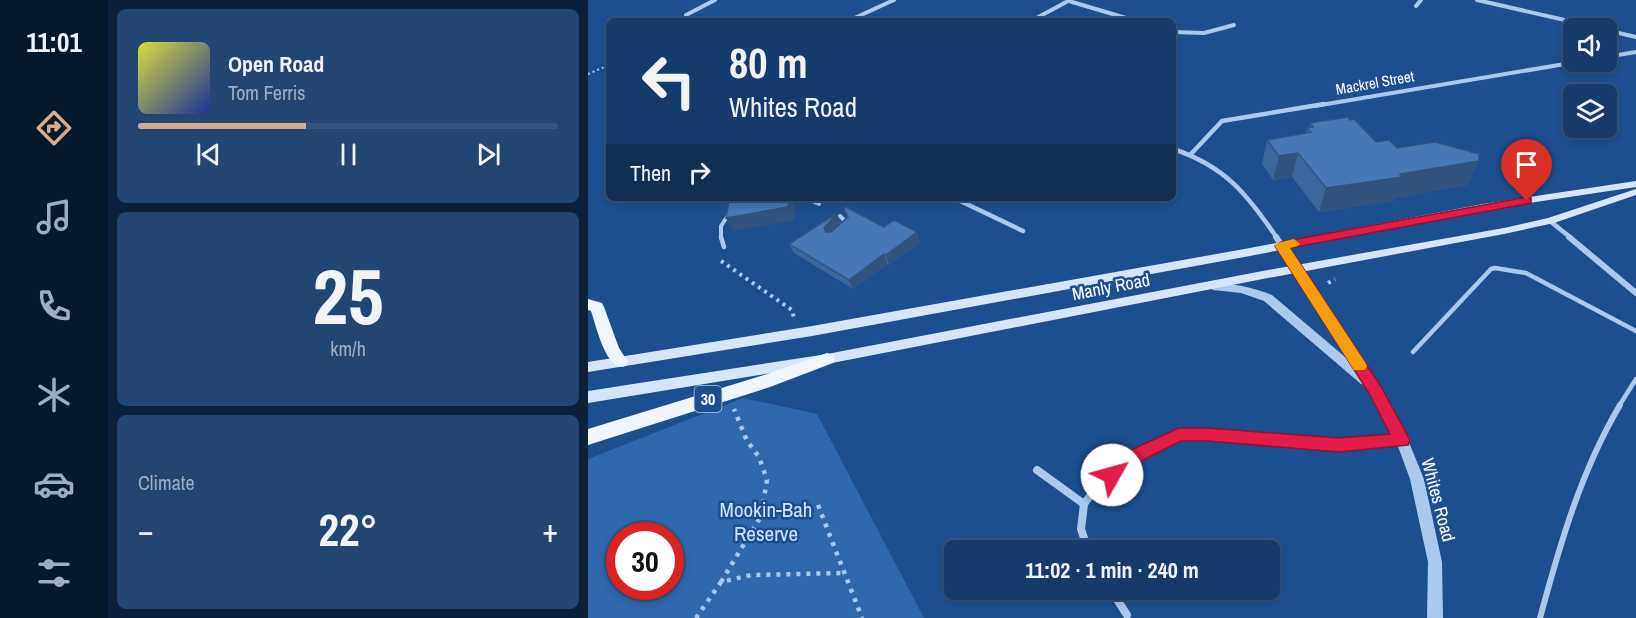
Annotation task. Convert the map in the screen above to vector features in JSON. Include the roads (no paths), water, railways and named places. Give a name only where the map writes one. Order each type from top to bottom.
[{"type":"main road","name":"Manly Road","points":[[588,367],[812,332],[1483,207],[1636,184]]},
{"type":"main road","name":"Manly Road","points":[[588,397],[827,359],[1550,221],[1636,192]]},
{"type":"main road","points":[[588,304],[597,307],[607,338],[620,362]]},
{"type":"main road","name":"30","points":[[588,437],[770,380],[827,359]]},
{"type":"street","points":[[686,15],[715,0]]},
{"type":"street","points":[[855,18],[894,0]]},
{"type":"street","points":[[1036,18],[1069,0],[1126,18]]},
{"type":"street","points":[[1416,6],[1421,0]]},
{"type":"street","points":[[1477,0],[1563,20]]},
{"type":"street","points":[[1176,32],[1193,34],[1226,29],[1234,25]]},
{"type":"street","points":[[1617,33],[1636,37]]},
{"type":"street","points":[[1617,55],[1636,52]]},
{"type":"street","name":"Mackrel Street","points":[[1191,154],[1222,121],[1563,64]]},
{"type":"street","points":[[1176,150],[1208,161],[1236,182],[1281,246]]},
{"type":"street","points":[[960,201],[1023,231]]},
{"type":"street","points":[[1550,221],[1636,293]]},
{"type":"street","name":"Whites Road","points":[[1281,246],[1374,389],[1402,440],[1417,479],[1435,562],[1435,618]]},
{"type":"street","points":[[1213,286],[1238,287],[1268,298],[1374,389]]},
{"type":"street","points":[[1085,540],[1081,529],[1084,504],[1098,485],[1139,454],[1179,435],[1208,435],[1339,445],[1402,440]]},
{"type":"street","points":[[1037,470],[1084,504]]},
{"type":"street","points":[[1117,600],[1127,615]]},
{"type":"lane","points":[[812,201],[819,204]]},
{"type":"lane","points":[[724,246],[719,234],[721,225],[735,208]]},
{"type":"lane","points":[[840,216],[848,224],[844,230]]},
{"type":"lane","points":[[1413,352],[1495,267],[1510,268],[1526,273],[1636,332]]},
{"type":"lane","points":[[1540,618],[1562,536],[1592,454],[1636,380]]},
{"type":"park label","name":"Mookin-Bah Reserve","points":[[766,522]]}]
